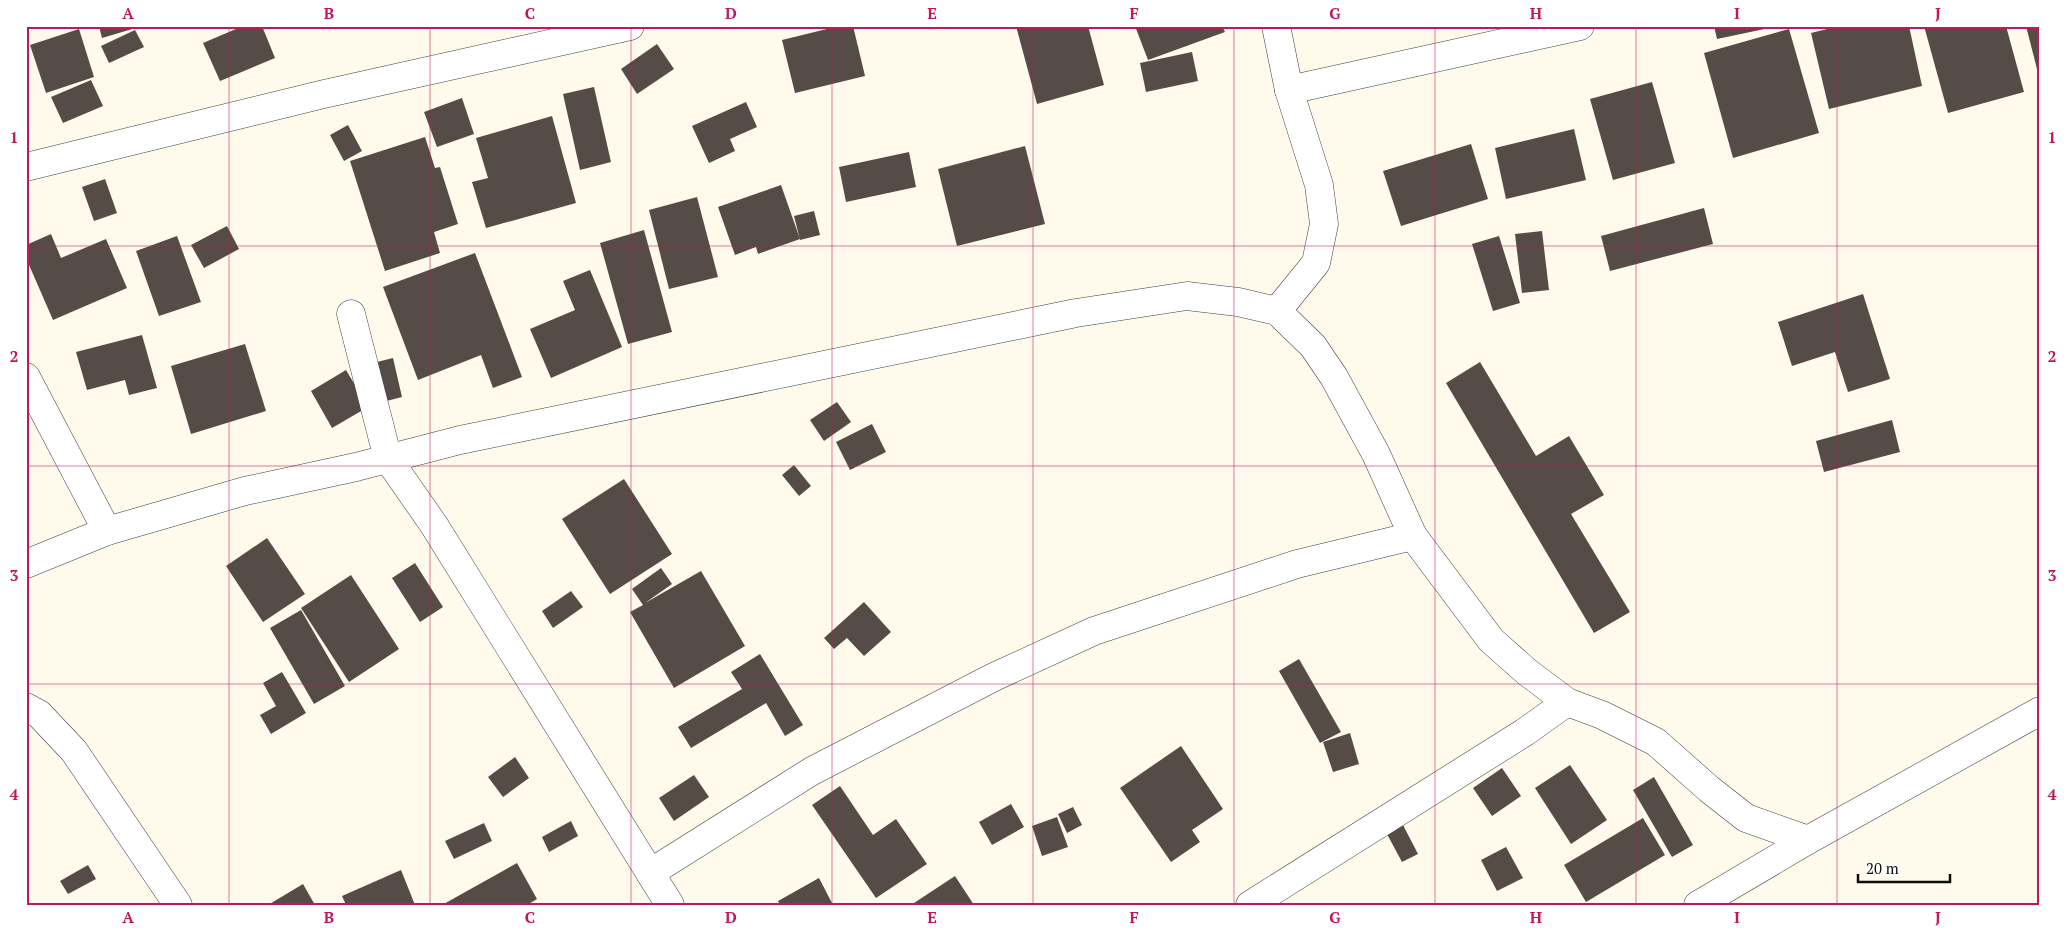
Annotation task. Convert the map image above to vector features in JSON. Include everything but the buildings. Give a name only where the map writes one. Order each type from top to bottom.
[{"type":"street","points":[[26,167],[315,96],[630,26]]},
{"type":"street","points":[[1276,26],[1289,90],[1319,185],[1324,224],[1316,263],[1277,311]]},
{"type":"street","points":[[1289,90],[1580,26]]},
{"type":"street","points":[[26,564],[107,531],[245,491],[388,459],[460,440],[1137,302],[1187,296],[1238,302],[1277,311],[1313,346],[1334,377],[1376,454],[1413,536],[1491,640],[1527,672],[1567,702],[1602,715],[1656,742],[1708,790],[1746,818],[1808,840]]},
{"type":"street","points":[[352,314],[388,459],[434,524],[670,905]]},
{"type":"street","points":[[26,377],[107,531]]},
{"type":"street","points":[[650,873],[812,771],[994,678],[1094,631],[1297,564],[1413,536]]},
{"type":"street","points":[[1250,905],[1286,895],[1567,702]]},
{"type":"street","points":[[26,708],[39,714],[74,751],[178,905]]},
{"type":"street","points":[[1698,905],[1808,840],[2040,711]]}]
